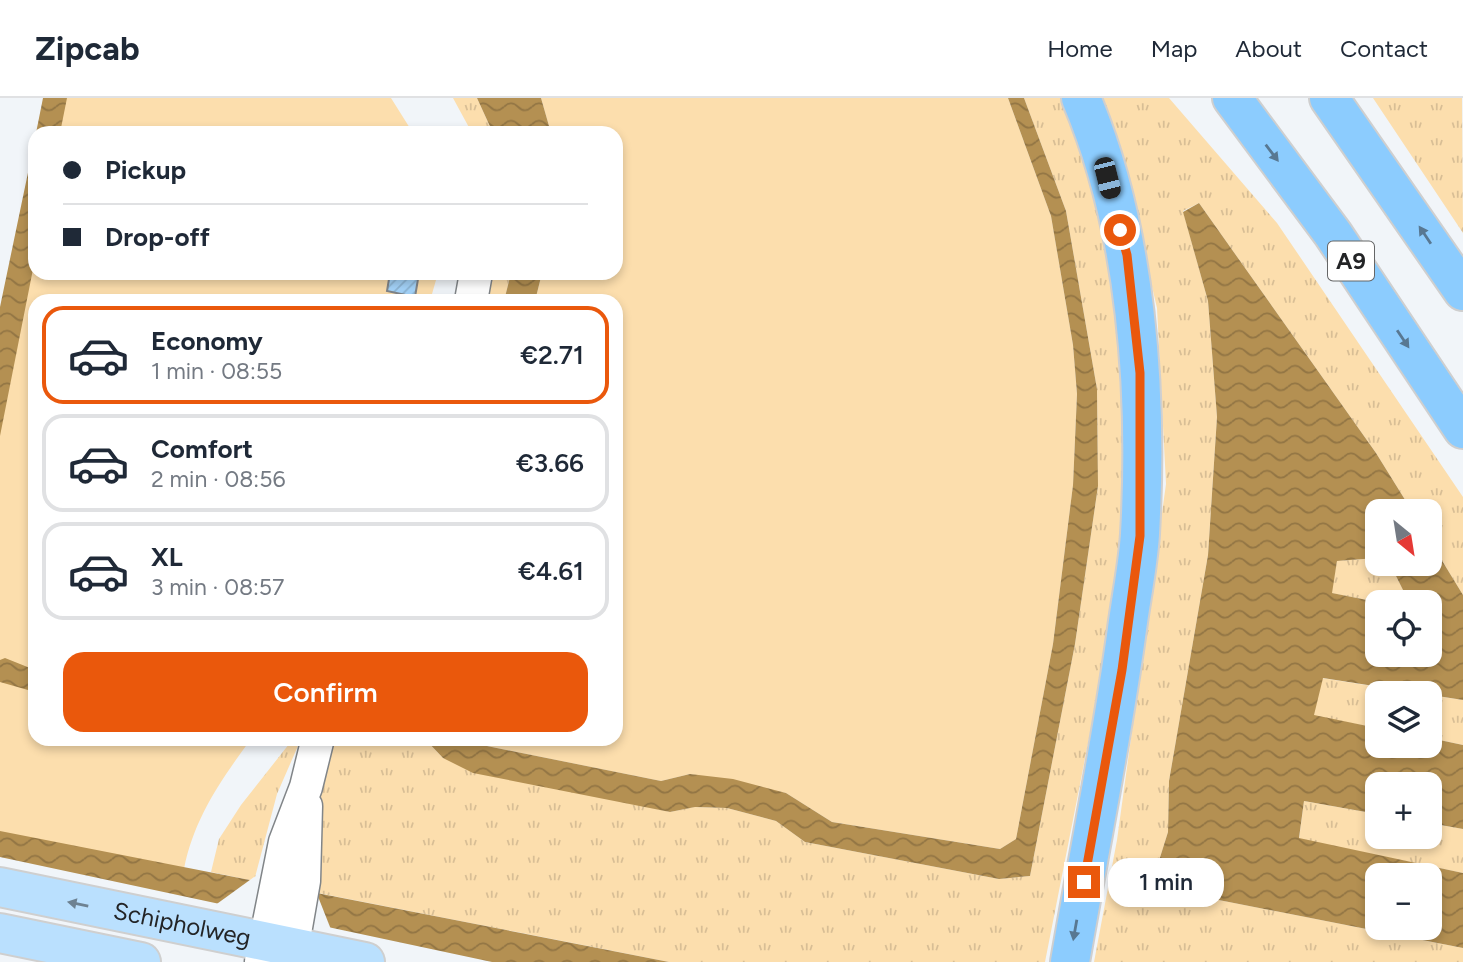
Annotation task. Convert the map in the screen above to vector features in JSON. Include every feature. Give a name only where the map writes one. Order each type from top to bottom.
[{"type":"highway","points":[[1070,962],[1122,670],[1140,536],[1140,373],[1127,255],[1093,127],[1081,98]]},
{"type":"highway","name":"A9","points":[[1232,98],[1333,234],[1463,429]]},
{"type":"highway","points":[[1329,98],[1463,291]]},
{"type":"main road","name":"Schipholweg","points":[[0,887],[365,962]]},
{"type":"main road","name":"Schipholweg","points":[[0,933],[141,962]]},
{"type":"street","points":[[279,944],[291,879],[285,842],[306,787],[316,746]]},
{"type":"green space","points":[[66,98],[391,98],[409,126],[60,126]]},
{"type":"green space","points":[[453,98],[477,98],[490,126],[468,126]]},
{"type":"green space","points":[[541,98],[1008,98],[1051,216],[1073,345],[1077,394],[1073,485],[1053,644],[1016,839],[1000,849],[832,822],[786,793],[690,774],[661,781],[487,746],[623,746],[623,294],[537,294],[540,280],[623,280],[623,126],[549,126]]},
{"type":"green space","points":[[1024,98],[1065,98],[1120,276],[1130,530],[1045,962],[669,962],[318,893],[317,827],[327,746],[432,746],[443,758],[670,812],[694,807],[727,808],[776,821],[805,842],[999,879],[1030,876],[1075,644],[1098,486],[1097,389],[1066,211]]},
{"type":"green space","points":[[1097,98],[1169,98],[1277,223],[1463,497],[1463,595],[1442,561],[1442,499],[1405,499],[1376,453],[1199,203],[1183,211],[1208,301],[1217,417],[1208,555],[1169,781],[1168,832],[1157,867],[1168,890],[1365,929],[1365,940],[1422,940],[1463,948],[1463,962],[1094,962],[1117,840],[1166,484],[1157,308],[1121,154]]},
{"type":"green space","points":[[1373,98],[1462,98],[1463,233]]},
{"type":"green space","points":[[30,280],[436,280],[432,294],[28,294],[28,746],[246,746],[219,785],[202,816],[194,833],[184,869],[0,832],[0,431]]},
{"type":"green space","points":[[489,280],[509,280],[506,294],[486,294]]},
{"type":"green space","points":[[1365,559],[1365,576],[1396,576],[1403,590],[1365,590],[1365,600],[1331,593],[1337,561]]},
{"type":"green space","points":[[1322,678],[1365,685],[1365,726],[1313,716]]},
{"type":"green space","points":[[1442,697],[1463,700],[1463,745],[1442,741]]},
{"type":"green space","points":[[287,746],[298,746],[277,794],[254,881],[211,872],[219,839],[241,805]]},
{"type":"green space","points":[[1304,801],[1365,812],[1365,849],[1442,849],[1442,825],[1463,829],[1463,873],[1442,869],[1442,863],[1415,863],[1299,839]]},
{"type":"water","points":[[43,98],[67,98],[61,126],[37,126]]},
{"type":"water","points":[[477,98],[541,98],[549,126],[490,126]]},
{"type":"water","points":[[1008,98],[1024,98],[1066,211],[1097,389],[1098,486],[1075,644],[1030,876],[999,879],[805,842],[776,821],[727,808],[695,807],[670,812],[473,773],[443,758],[432,746],[487,746],[661,781],[690,774],[733,779],[786,793],[832,822],[1000,849],[1016,839],[1053,644],[1073,485],[1077,394],[1073,345],[1051,216]]},
{"type":"water","points":[[28,173],[28,280],[31,280],[0,436],[0,307]]},
{"type":"water","points":[[1199,203],[1376,453],[1405,499],[1365,499],[1365,559],[1337,561],[1332,593],[1365,600],[1365,667],[1442,667],[1442,590],[1403,590],[1396,576],[1442,576],[1442,561],[1463,595],[1463,700],[1442,697],[1442,681],[1365,681],[1365,685],[1323,678],[1314,715],[1365,726],[1365,758],[1442,758],[1442,741],[1463,745],[1463,829],[1442,825],[1442,772],[1365,772],[1365,812],[1304,801],[1299,838],[1416,863],[1365,863],[1365,929],[1168,890],[1157,867],[1168,832],[1169,781],[1208,555],[1217,417],[1208,301],[1183,212]]},
{"type":"water","points":[[509,280],[540,280],[537,294],[506,294]]},
{"type":"water","points":[[5,658],[28,667],[28,690],[0,682],[0,660]]},
{"type":"water","points":[[0,831],[669,962],[492,962],[0,857]]},
{"type":"water","points":[[1442,869],[1463,873],[1463,948],[1422,940],[1442,940]]},
{"type":"pier","points":[[254,877],[315,889],[332,932],[214,906]]},
{"type":"building","points":[[389,280],[418,280],[416,294],[387,291]]},
{"type":"route","points":[[1084,882],[1122,670],[1140,536],[1140,373],[1127,255],[1120,230]]}]
